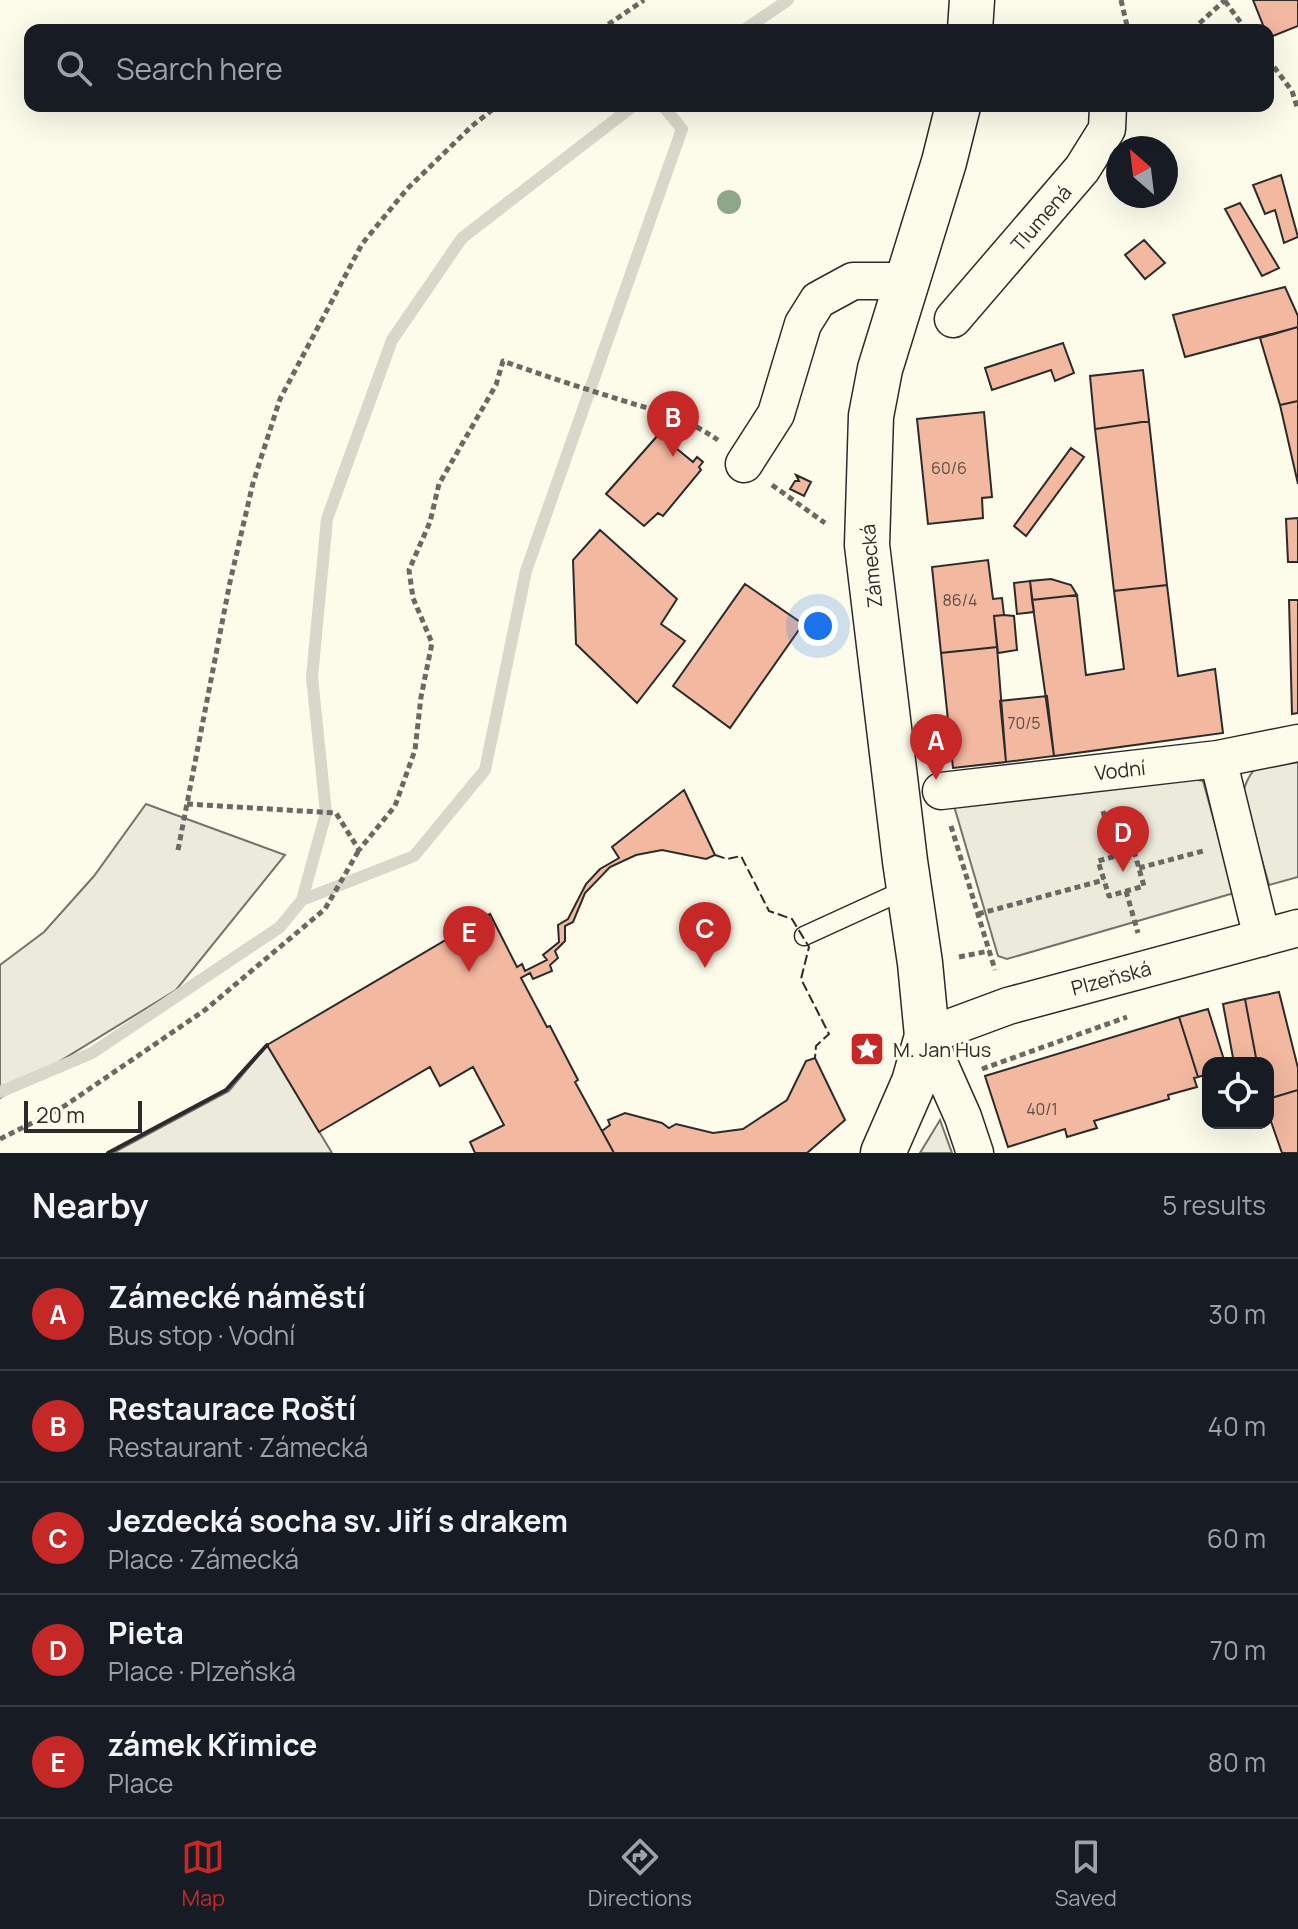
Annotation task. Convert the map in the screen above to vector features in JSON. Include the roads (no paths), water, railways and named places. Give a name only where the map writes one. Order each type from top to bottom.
[{"type":"street","points":[[970,24],[972,0]]},
{"type":"street","name":"Zámecká","points":[[927,1036],[880,666],[866,517],[871,416],[880,369],[956,112]]},
{"type":"street","name":"Tlumená","points":[[953,319],[1082,169],[1107,129],[1108,112]]},
{"type":"street","points":[[744,464],[776,414],[803,324],[818,300],[853,281],[905,281]]},
{"type":"street","name":"Vodní","points":[[941,791],[1218,759],[1298,743]]},
{"type":"street","points":[[1218,759],[1262,938]]},
{"type":"street","name":"Plzeňská","points":[[927,1036],[1008,1006],[1298,928]]},
{"type":"street","points":[[927,1036],[963,1117],[975,1153]]},
{"type":"street","points":[[883,1153],[914,1082],[927,1036]]},
{"type":"lane","points":[[804,936],[909,888]]},
{"type":"waterway","points":[[753,24],[788,0]]},
{"type":"waterway","points":[[0,1092],[92,1053],[280,927],[302,900],[326,813],[312,677],[327,519],[392,340],[462,238],[625,112]]},
{"type":"waterway","points":[[302,900],[414,856],[485,770],[526,571],[682,129],[668,112]]},
{"type":"place","name":"Restaurace Roští","points":[[673,457]]},
{"type":"place","name":"Zámecké náměstí","points":[[936,780]]},
{"type":"place","name":"Pieta","points":[[1123,872]]},
{"type":"place","name":"Jezdecká socha sv. Jiří s drakem","points":[[705,968]]},
{"type":"place","name":"zámek Křimice","points":[[469,972]]},
{"type":"place","name":"M. Jan Hus","points":[[867,1049]]}]
